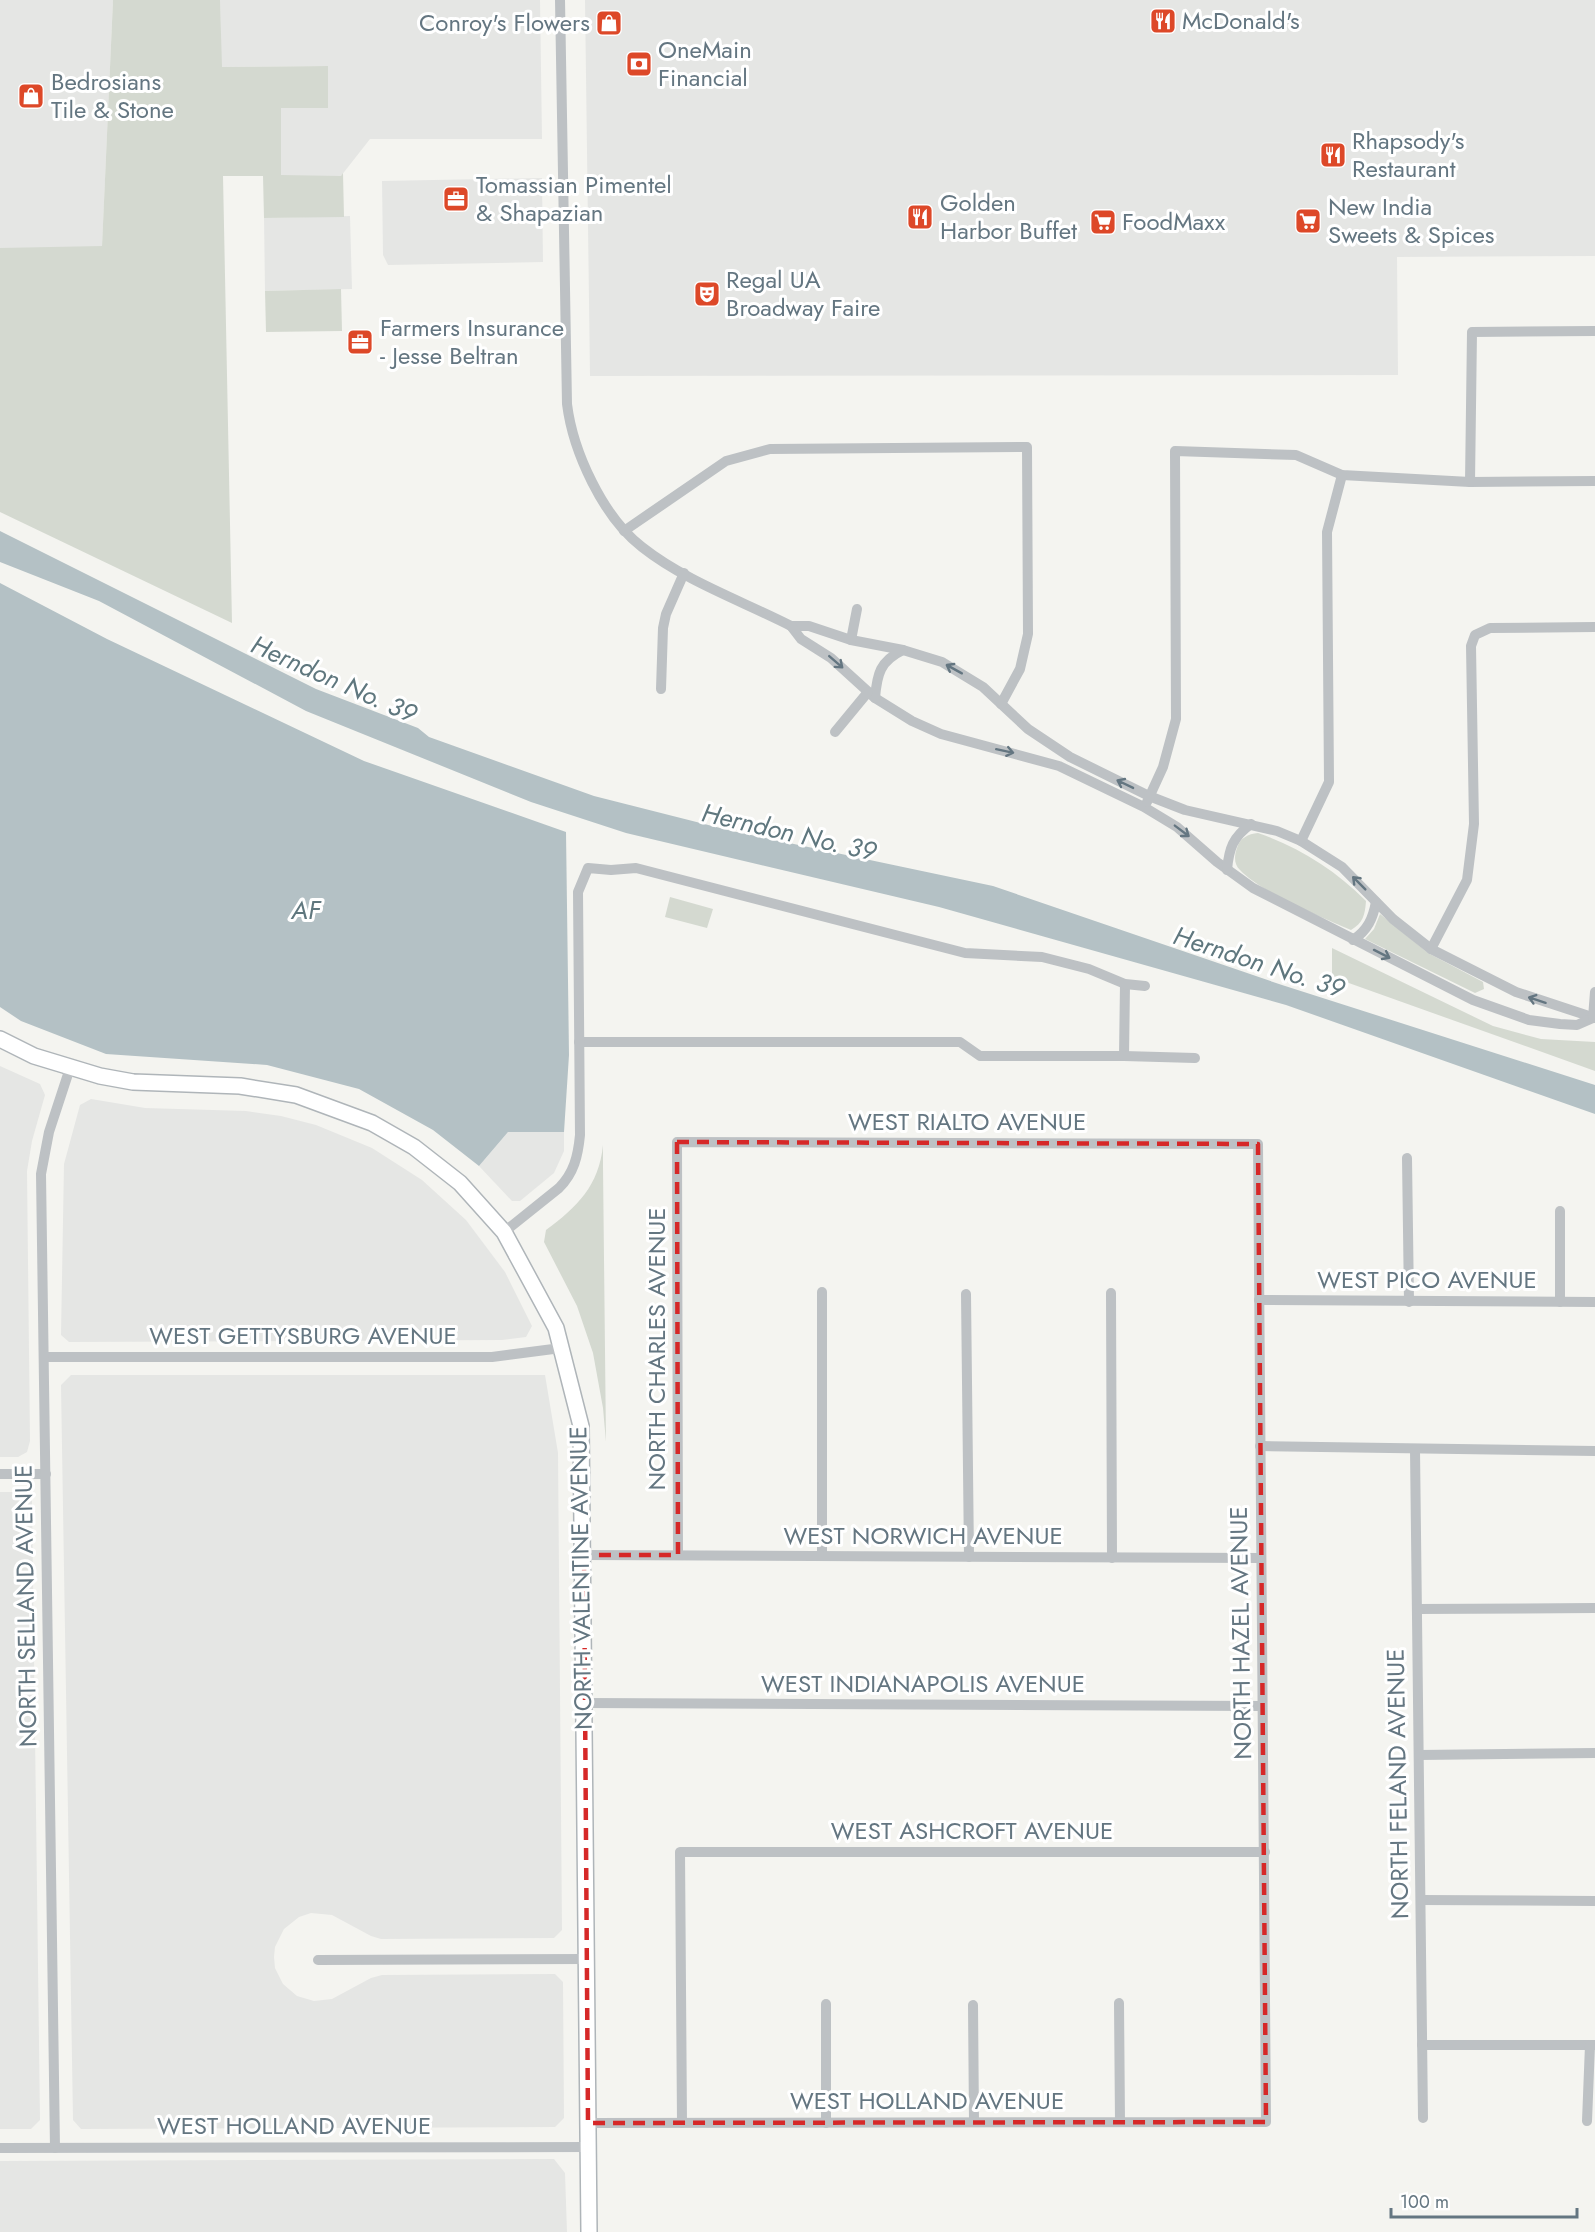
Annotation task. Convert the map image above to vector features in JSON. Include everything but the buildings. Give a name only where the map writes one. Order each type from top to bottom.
[{"type":"street","points":[[560,0],[565,347],[569,424],[589,477],[624,531],[659,559],[791,626],[801,639],[831,658],[872,695],[912,721],[941,734],[1059,766],[1144,807],[1177,827],[1227,870],[1273,899],[1473,1000],[1529,1020],[1578,1025],[1594,1018]]},
{"type":"street","points":[[1470,482],[1472,332],[1595,331]]},
{"type":"street","points":[[624,531],[726,461],[770,449],[1027,447],[1028,634],[1020,669],[1000,704]]},
{"type":"street","points":[[1144,807],[1166,758],[1176,719],[1175,451],[1296,456],[1342,475],[1470,482],[1595,481]]},
{"type":"street","points":[[1301,841],[1329,782],[1327,532],[1342,475]]},
{"type":"street","points":[[661,689],[663,628],[666,614],[684,573]]},
{"type":"street","points":[[851,640],[857,609]]},
{"type":"street","points":[[791,626],[808,626],[851,640],[903,650],[942,662],[962,674],[1044,741],[1149,796],[1185,810],[1251,824],[1301,841],[1342,867],[1393,919],[1431,949],[1516,992],[1594,1018]]},
{"type":"street","points":[[1431,949],[1467,880],[1473,824],[1471,646],[1474,635],[1490,628],[1595,627]]},
{"type":"street","points":[[835,732],[872,695],[879,668],[886,660],[903,650]]},
{"type":"street","points":[[1227,870],[1231,844],[1238,833],[1251,824]]},
{"type":"street","points":[[504,1232],[560,1188],[567,1181],[576,1161],[580,1136],[578,892],[588,868],[611,870],[636,868],[965,953],[1042,957],[1089,969],[1125,984],[1145,986]]},
{"type":"street","points":[[1353,940],[1370,924],[1376,902]]},
{"type":"street","points":[[1124,1056],[1125,984]]},
{"type":"street","points":[[1594,1018],[1595,992]]},
{"type":"street","name":"NORTH VALENTINE AVENUE","points":[[0,1039],[34,1056],[70,1068],[133,1082],[269,1089],[348,1112],[394,1134],[460,1183],[504,1232],[556,1328],[581,1426],[589,2232]]},
{"type":"street","points":[[579,1042],[960,1042],[980,1056],[1195,1058]]},
{"type":"street","name":"NORTH SELLAND AVENUE","points":[[55,2148],[41,1174],[49,1132],[70,1068]]},
{"type":"street","name":"WEST RIALTO AVENUE","points":[[677,1142],[1258,1144]]},
{"type":"street","name":"NORTH CHARLES AVENUE","points":[[677,1142],[678,1556]]},
{"type":"street","name":"NORTH HAZEL AVENUE","points":[[1258,1144],[1266,2122]]},
{"type":"street","points":[[1407,1158],[1409,1302]]},
{"type":"street","points":[[1560,1211],[1560,1302]]},
{"type":"street","points":[[822,1292],[822,1556]]},
{"type":"street","points":[[1112,1293],[1112,1558]]},
{"type":"street","points":[[966,1294],[969,1557]]},
{"type":"street","name":"WEST PICO AVENUE","points":[[1259,1300],[1595,1302]]},
{"type":"street","name":"WEST GETTYSBURG AVENUE","points":[[44,1358],[492,1357],[561,1348]]},
{"type":"street","points":[[1260,1446],[1595,1451]]},
{"type":"street","name":"NORTH FELAND AVENUE","points":[[1415,1450],[1423,2118]]},
{"type":"street","points":[[0,1474],[46,1474]]},
{"type":"street","name":"WEST NORWICH AVENUE","points":[[584,1555],[1261,1558]]},
{"type":"street","points":[[1417,1609],[1595,1608]]},
{"type":"street","name":"WEST INDIANAPOLIS AVENUE","points":[[584,1703],[1262,1706]]},
{"type":"street","points":[[1419,1755],[1595,1754]]},
{"type":"street","name":"WEST ASHCROFT AVENUE","points":[[682,2122],[680,1852],[1265,1852]]},
{"type":"street","points":[[1421,1900],[1595,1900]]},
{"type":"street","points":[[318,1960],[586,1959]]},
{"type":"street","points":[[1119,2003],[1120,2122]]},
{"type":"street","points":[[826,2004],[826,2122]]},
{"type":"street","points":[[973,2006],[974,2122]]},
{"type":"street","points":[[1422,2044],[1593,2045],[1587,2121]]},
{"type":"street","name":"WEST HOLLAND AVENUE","points":[[588,2123],[1266,2122]]},
{"type":"street","name":"WEST HOLLAND AVENUE","points":[[0,2148],[588,2147]]},
{"type":"highlighted area","points":[[677,1142],[1258,1144],[1266,2122],[588,2123],[584,1555],[678,1555]]},
{"type":"shaded area","points":[[0,0],[113,0],[102,247],[0,249]]},
{"type":"shaded area","points":[[113,0],[220,0],[222,67],[328,66],[328,108],[281,108],[281,175],[341,176],[343,173],[344,217],[264,218],[263,176],[223,176],[232,623],[0,512],[0,248],[102,246]]},
{"type":"shaded area","points":[[220,0],[540,0],[542,139],[370,139],[341,176],[281,176],[281,108],[328,66],[221,67]]},
{"type":"shaded area","points":[[585,0],[1595,0],[1595,256],[1397,257],[1398,375],[590,376]]},
{"type":"shaded area","points":[[542,178],[543,262],[388,265],[383,255],[382,181]]},
{"type":"shaded area","points":[[350,216],[352,289],[265,291],[264,218]]},
{"type":"shaded area","points":[[341,289],[342,331],[266,332],[265,291]]},
{"type":"shaded area","points":[[1258,833],[1288,845],[1342,879],[1366,901],[1361,921],[1351,930],[1277,896],[1250,879],[1237,866],[1235,854],[1238,845],[1245,837]]},
{"type":"shaded area","points":[[670,897],[713,909],[707,928],[665,917]]},
{"type":"shaded area","points":[[1380,914],[1428,953],[1483,982],[1484,989],[1475,993],[1365,939],[1374,929]]},
{"type":"shaded area","points":[[1332,948],[1493,1026],[1541,1039],[1595,1042],[1595,1071],[1332,977]]},
{"type":"shaded area","points":[[0,1066],[40,1084],[45,1095],[32,1141],[27,1171],[30,1441],[27,1452],[18,1457],[0,1457]]},
{"type":"shaded area","points":[[91,1099],[145,1108],[246,1111],[281,1116],[316,1125],[372,1148],[422,1180],[466,1220],[505,1272],[532,1326],[526,1337],[502,1340],[69,1342],[61,1335],[64,1164],[80,1105]]},
{"type":"shaded area","points":[[508,1132],[564,1132],[564,1151],[554,1173],[520,1201],[512,1201],[479,1166]]},
{"type":"shaded area","points":[[603,1145],[606,1442],[603,1408],[593,1353],[577,1306],[544,1242],[546,1230],[577,1204],[585,1194],[597,1172]]},
{"type":"shaded area","points":[[71,1375],[545,1375],[558,1453],[562,1930],[554,1938],[381,1939],[332,1915],[311,1913],[299,1917],[284,1929],[275,1947],[274,1957],[275,1968],[283,1984],[297,1996],[314,2001],[332,1999],[371,1978],[382,1975],[555,1974],[563,1982],[564,2118],[555,2127],[81,2129],[73,2120],[61,1385]]},
{"type":"shaded area","points":[[0,1492],[23,1492],[32,1501],[40,2120],[31,2129],[0,2129]]},
{"type":"shaded area","points":[[554,2159],[565,2173],[567,2232],[0,2232],[0,2161]]},
{"type":"water","points":[[0,531],[316,689],[418,728],[429,737],[594,796],[732,831],[993,886],[1282,985],[1595,1085],[1595,1114],[1286,1005],[939,907],[626,833],[531,802],[306,711],[99,601],[0,562]]},
{"type":"water","name":"AF","points":[[0,583],[107,639],[364,761],[566,832],[569,1055],[564,1132],[508,1132],[479,1166],[433,1130],[359,1089],[267,1065],[106,1054],[21,1021],[0,1007]]},
{"type":"place","name":"McDonald's","points":[[1163,21]]},
{"type":"place","name":"Conroy's Flowers","points":[[609,23]]},
{"type":"place","name":"OneMain Financial","points":[[639,64]]},
{"type":"place","name":"Bedrosians Tile & Stone","points":[[31,96]]},
{"type":"place","name":"Rhapsody's Restaurant","points":[[1333,155]]},
{"type":"place","name":"Tomassian Pimentel & Shapazian","points":[[456,199]]},
{"type":"place","name":"Golden Harbor Buffet","points":[[920,217]]},
{"type":"place","name":"New India Sweets & Spices","points":[[1308,221]]},
{"type":"place","name":"FoodMaxx","points":[[1103,222]]},
{"type":"place","name":"Regal UA Broadway Faire","points":[[707,294]]},
{"type":"place","name":"Farmers Insurance - Jesse Beltran","points":[[360,342]]},
{"type":"water label","name":"Herndon No. 39","points":[[334,679]]},
{"type":"water label","name":"Herndon No. 39","points":[[789,832]]},
{"type":"water label","name":"Herndon No. 39","points":[[1259,962]]}]
